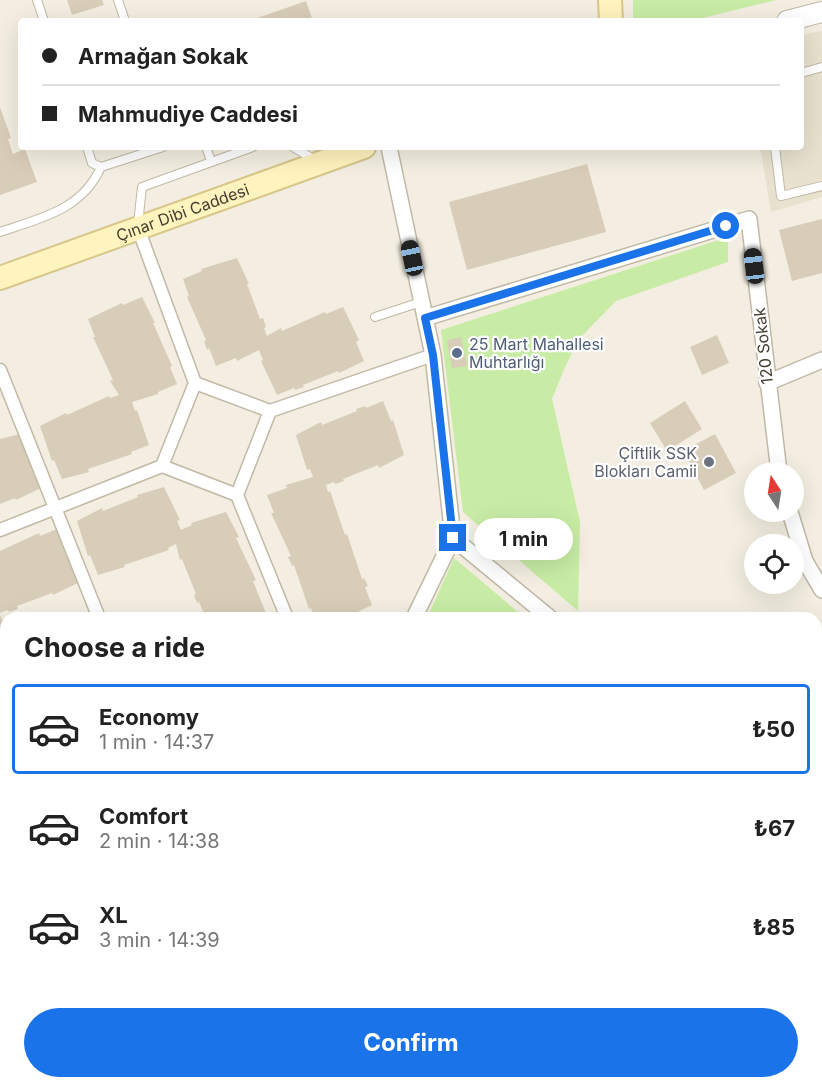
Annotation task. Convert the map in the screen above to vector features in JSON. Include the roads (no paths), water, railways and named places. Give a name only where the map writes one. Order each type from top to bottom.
[{"type":"main road","points":[[610,0],[611,18]]},
{"type":"main road","name":"Çınar Dibi Caddesi","points":[[0,278],[356,150]]},
{"type":"street","points":[[799,18],[822,12]]},
{"type":"street","points":[[390,150],[433,355],[453,538],[417,612]]},
{"type":"street","name":"120 Sokak","points":[[425,318],[749,219],[778,462]]},
{"type":"street","points":[[138,228],[195,382],[162,466]]},
{"type":"street","points":[[195,382],[270,411],[433,355]]},
{"type":"street","points":[[767,383],[822,360]]},
{"type":"street","points":[[0,370],[97,612]]},
{"type":"street","points":[[270,411],[237,495],[284,612]]},
{"type":"street","points":[[0,530],[162,466],[237,495]]},
{"type":"street","points":[[793,522],[805,561],[822,590]]},
{"type":"street","points":[[453,538],[543,612]]},
{"type":"lane","points":[[37,0],[43,18]]},
{"type":"lane","points":[[118,0],[124,18]]},
{"type":"lane","points":[[804,72],[822,67]]},
{"type":"lane","points":[[88,150],[92,163],[101,167],[154,150]]},
{"type":"lane","points":[[207,150],[211,161]]},
{"type":"lane","points":[[138,228],[142,187],[244,150]]},
{"type":"lane","points":[[298,150],[321,163]]},
{"type":"lane","points":[[775,150],[782,196],[822,186]]},
{"type":"lane","points":[[0,232],[67,208],[92,186],[101,167]]},
{"type":"lane","points":[[375,317],[421,302]]},
{"type":"place","name":"25 Mart Mahallesi Muhtarlığı","points":[[457,353]]},
{"type":"place","name":"Çiftlik SSK Blokları Camii","points":[[709,462]]}]
